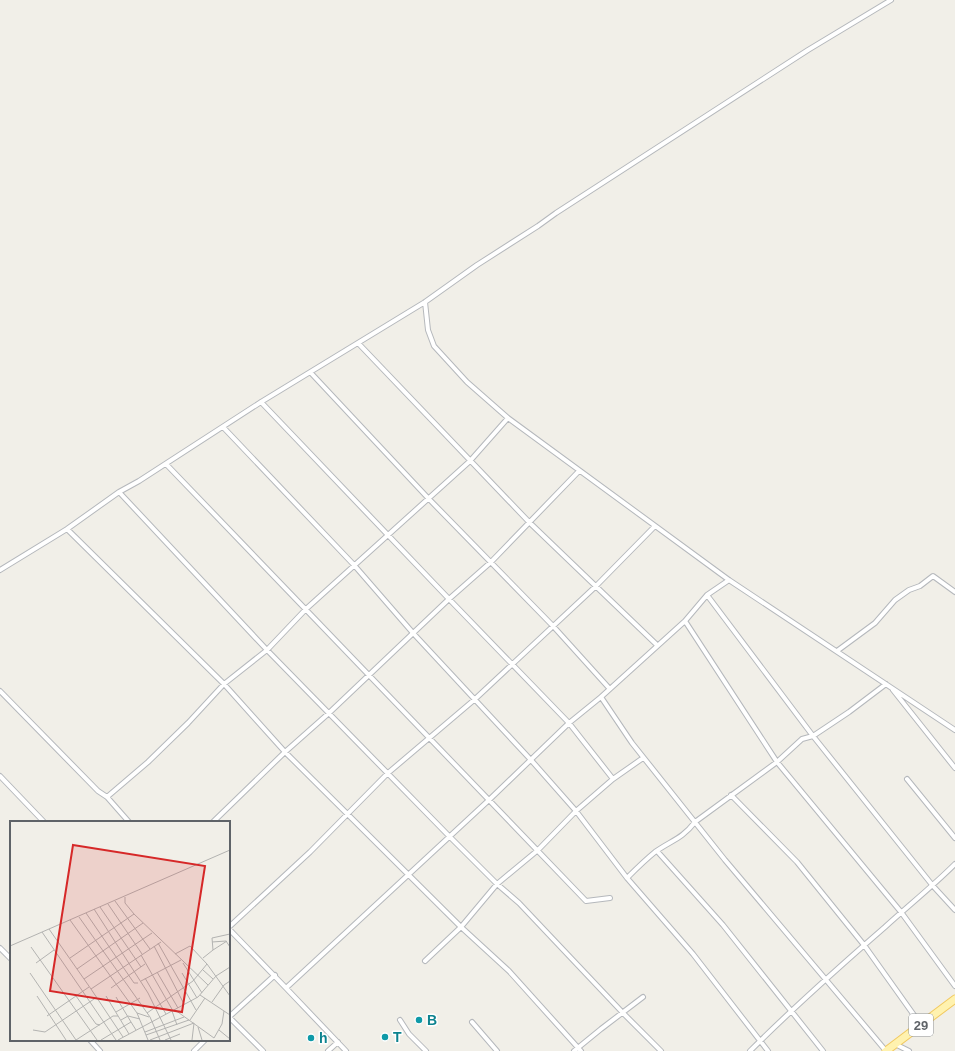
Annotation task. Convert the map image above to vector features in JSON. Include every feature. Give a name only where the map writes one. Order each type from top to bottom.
[{"type":"main road","name":"29","points":[[886,1051],[955,999]]},
{"type":"street","points":[[0,570],[261,402],[311,373],[358,342],[425,302],[477,265],[582,196],[808,50],[891,0]]},
{"type":"street","points":[[425,302],[428,330],[434,346],[468,382],[508,418],[729,580],[955,730]]},
{"type":"street","points":[[358,342],[530,523],[657,645]]},
{"type":"street","points":[[311,373],[428,498],[553,626],[609,688]]},
{"type":"street","points":[[261,402],[569,723],[613,779]]},
{"type":"street","points":[[107,797],[165,746],[224,684],[267,650],[306,609],[470,461],[508,418]]},
{"type":"street","points":[[223,427],[354,565],[413,633],[531,760],[576,811],[627,878],[693,954],[768,1051]]},
{"type":"street","points":[[166,464],[586,900],[610,898]]},
{"type":"street","points":[[214,821],[449,599],[492,562],[579,471]]},
{"type":"street","points":[[119,492],[267,650],[449,836],[497,884],[520,903],[623,1013],[661,1051]]},
{"type":"street","points":[[230,927],[349,814],[388,773],[474,700],[595,587],[655,526]]},
{"type":"street","points":[[67,528],[224,684],[286,752],[410,874],[461,927],[508,971],[577,1050],[601,1029],[643,997]]},
{"type":"street","points":[[837,652],[875,623],[896,600],[909,590],[920,586],[933,576],[955,592]]},
{"type":"street","points":[[286,988],[410,874],[569,723],[601,697],[609,688],[685,621],[707,595],[729,580]]},
{"type":"street","points":[[707,595],[812,736],[933,886],[955,910]]},
{"type":"street","points":[[685,621],[778,762],[901,912],[955,986]]},
{"type":"street","points":[[627,878],[642,862],[686,833],[695,822],[778,762],[802,739],[812,736],[849,712],[886,684]]},
{"type":"street","points":[[890,687],[955,768]]},
{"type":"street","points":[[0,691],[98,791],[107,797],[129,821]]},
{"type":"street","points":[[601,697],[643,758],[725,860],[886,1051]]},
{"type":"street","points":[[425,961],[461,927],[497,884],[538,850],[576,811],[613,779],[643,758]]},
{"type":"street","points":[[0,776],[43,821]]},
{"type":"street","points":[[907,780],[955,838]]},
{"type":"street","points":[[731,795],[797,862],[864,945],[921,1025]]},
{"type":"street","points":[[657,851],[723,925],[792,1010],[823,1051]]},
{"type":"street","points":[[750,1051],[792,1010],[901,912],[933,886],[955,864]]},
{"type":"street","points":[[230,929],[346,1051]]},
{"type":"street","points":[[0,948],[10,958]]},
{"type":"street","points":[[230,1016],[275,975]]},
{"type":"street","points":[[230,1018],[263,1051]]},
{"type":"street","points":[[400,1020],[409,1034],[426,1051]]},
{"type":"street","points":[[472,1022],[497,1051]]},
{"type":"street","points":[[91,1041],[100,1051]]},
{"type":"street","points":[[194,1051],[204,1041]]},
{"type":"street","points":[[328,1051],[338,1042]]},
{"type":"street","points":[[895,1044],[909,1051]]},
{"type":"place","name":"B","points":[[419,1020]]},
{"type":"place","name":"T","points":[[385,1037]]},
{"type":"place","name":"h","points":[[311,1038]]}]
